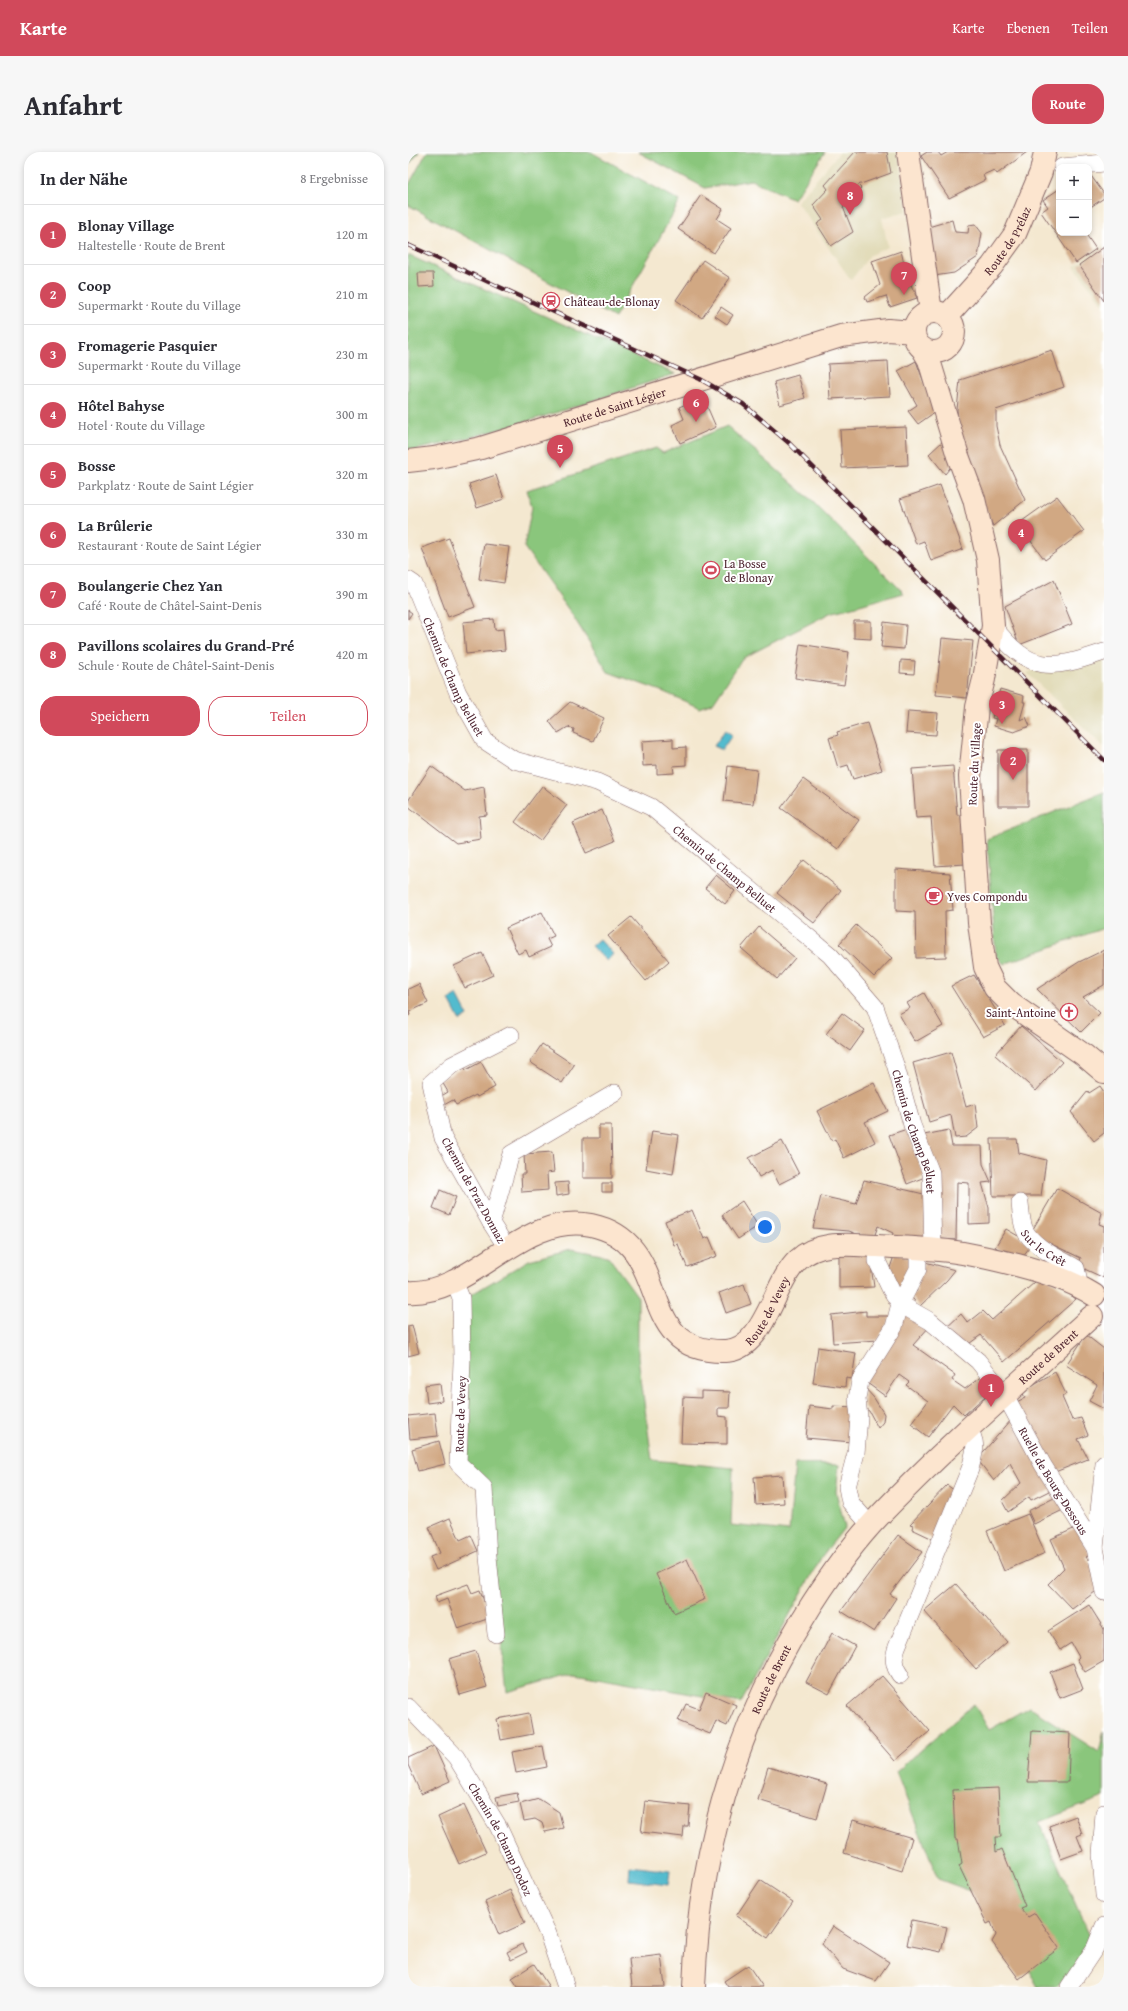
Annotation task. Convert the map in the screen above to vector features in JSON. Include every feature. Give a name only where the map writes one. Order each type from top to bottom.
[{"type":"main road","points":[[908,152],[939,314],[952,323],[954,331],[950,344],[937,352],[929,351],[918,340],[919,319],[939,314]]},
{"type":"main road","name":"Route de Prélaz","points":[[939,314],[992,266],[1015,234],[1048,164]]},
{"type":"main road","name":"Route de Saint Légier","points":[[408,461],[434,458],[481,448],[841,336],[888,330],[918,340]]},
{"type":"main road","name":"Route du Village","points":[[918,340],[929,360],[958,456],[974,498],[988,560],[993,626],[984,679],[977,707],[970,777],[979,923],[985,967],[995,988],[1011,1004],[1084,1055],[1104,1072]]},
{"type":"main road","name":"Route du Village","points":[[943,407],[943,380],[950,344]]},
{"type":"main road","name":"Route de Vevey","points":[[408,1292],[421,1292],[454,1280],[507,1248],[544,1229],[566,1224],[589,1225],[611,1231],[632,1247],[640,1258],[665,1322],[689,1345],[705,1350],[728,1351],[745,1344],[760,1327],[778,1290],[797,1260],[821,1248],[836,1244],[926,1248],[968,1254],[1037,1270],[1094,1301]]},
{"type":"main road","name":"Route de Brent","points":[[694,1987],[696,1941],[705,1872],[716,1824],[738,1751],[760,1697],[798,1625],[839,1566],[871,1526],[1004,1395],[1094,1301]]},
{"type":"street","points":[[1092,164],[1104,163]]},
{"type":"street","name":"Chemin de Champ Belluet","points":[[408,580],[414,584],[458,694],[485,741],[514,760],[597,782],[651,807],[830,955],[875,1007],[896,1067],[912,1125],[931,1173],[926,1248],[918,1269],[900,1304],[894,1327],[860,1380],[857,1399],[859,1417],[856,1453],[848,1487],[850,1502],[871,1526]]},
{"type":"street","points":[[993,626],[1011,649],[1036,663],[1058,666],[1104,652]]},
{"type":"street","name":"Chemin de Praz Donnaz","points":[[507,1248],[491,1223],[443,1138],[431,1083],[452,1065],[511,1035]]},
{"type":"street","points":[[491,1223],[511,1154],[615,1093]]},
{"type":"street","name":"Sur le Crêt","points":[[1020,1203],[1024,1229],[1041,1248],[1076,1268],[1078,1277],[1094,1301]]},
{"type":"street","points":[[876,1246],[876,1261],[900,1304]]},
{"type":"street","name":"Route de Vevey","points":[[454,1280],[461,1298],[462,1361],[458,1463],[484,1488],[488,1557],[496,1634]]},
{"type":"street","name":"Ruelle de Bourg-Dessous","points":[[900,1304],[930,1321],[978,1361],[1004,1395],[1047,1472],[1095,1548],[1104,1592]]},
{"type":"street","points":[[900,1675],[896,1669],[893,1659],[897,1647],[970,1469],[975,1450],[974,1438],[968,1429]]},
{"type":"street","points":[[1095,1548],[1104,1464]]},
{"type":"street","name":"Chemin de Champ Dodoz","points":[[408,1707],[456,1757],[498,1826],[548,1934],[566,1987]]},
{"type":"street","points":[[1104,1813],[1101,1855],[1104,1895]]},
{"type":"street","points":[[1069,1987],[1095,1948],[1104,1926]]},
{"type":"shaded area","points":[[840,152],[899,152],[907,211],[882,218],[888,247],[870,255],[851,280],[797,202]]},
{"type":"shaded area","points":[[1104,244],[1104,305],[1074,266]]},
{"type":"shaded area","points":[[1104,651],[1104,747],[1027,673],[1046,665]]},
{"type":"green space","points":[[408,152],[419,152],[408,166]]},
{"type":"green space","points":[[427,152],[591,152],[680,201],[615,318],[408,205],[408,186]]},
{"type":"green space","points":[[638,152],[825,152],[794,199],[751,180],[705,188]]},
{"type":"green space","points":[[408,255],[675,374],[510,427],[408,451]]},
{"type":"green space","name":"La Bosse de Blonay","points":[[727,426],[810,499],[904,593],[830,613],[743,658],[713,703],[700,708],[664,692],[608,672],[571,613],[524,547],[532,507],[527,490],[656,448],[663,453]]},
{"type":"green space","points":[[1104,792],[1104,928],[1004,964],[996,956],[987,839]]},
{"type":"green space","points":[[571,1249],[608,1256],[638,1297],[638,1357],[652,1460],[733,1468],[731,1525],[789,1531],[795,1464],[839,1465],[836,1492],[845,1527],[822,1556],[741,1703],[575,1673],[507,1692],[484,1493],[464,1475],[457,1303],[529,1260]]},
{"type":"green space","points":[[974,1704],[989,1730],[1029,1707],[1099,1752],[1104,1731],[1104,1797],[1039,1822],[1091,1939],[1072,1971],[1056,1987],[1038,1987],[987,1897],[938,1879],[896,1772]]},
{"type":"water","points":[[725,730],[732,735],[722,750],[714,746]]},
{"type":"water","points":[[599,939],[613,954],[607,961],[591,946]]},
{"type":"water","points":[[457,995],[468,1016],[460,1021],[449,1000]]},
{"type":"water","points":[[630,1866],[670,1871],[668,1885],[629,1880]]},
{"type":"building","points":[[855,152],[887,152],[891,173],[858,185],[861,188],[843,207],[853,232],[831,246],[817,224],[823,220],[813,205],[828,189],[825,185]]},
{"type":"building","points":[[927,152],[938,152],[941,156],[948,152],[1027,152],[997,174],[994,170],[983,175],[985,180],[949,198],[921,156]]},
{"type":"building","points":[[1092,177],[1104,194],[1104,198],[1092,206]]},
{"type":"building","points":[[1056,191],[1056,234],[1041,212],[1048,207],[1043,200]]},
{"type":"building","points":[[701,195],[723,209],[717,219],[731,228],[714,253],[678,229]]},
{"type":"building","points":[[952,220],[955,232],[968,233],[969,225],[975,224],[982,233],[978,257],[954,273],[934,276],[925,228]]},
{"type":"building","points":[[1057,236],[1087,236],[1096,249],[1076,263]]},
{"type":"building","points":[[1104,247],[1104,301],[1079,265]]},
{"type":"building","points":[[901,251],[907,276],[917,298],[890,307],[886,296],[867,302],[865,297],[880,285],[872,261]]},
{"type":"building","points":[[703,260],[730,278],[702,318],[676,300]]},
{"type":"building","points":[[418,273],[433,273],[434,286],[419,287]]},
{"type":"building","points":[[721,307],[733,315],[727,324],[715,316]]},
{"type":"building","points":[[1052,350],[1064,387],[996,410],[996,426],[1000,445],[1025,500],[993,526],[975,484],[959,428],[957,410],[960,380]]},
{"type":"building","points":[[888,361],[890,396],[830,399],[828,364]]},
{"type":"building","points":[[916,361],[935,412],[918,424],[908,411],[917,405],[898,371]]},
{"type":"building","points":[[798,375],[805,398],[780,405],[774,382]]},
{"type":"building","points":[[703,397],[716,427],[680,443],[672,425],[684,419],[679,407]]},
{"type":"building","points":[[906,427],[908,465],[842,468],[840,430]]},
{"type":"building","points":[[943,441],[954,463],[945,474],[929,454]]},
{"type":"building","points":[[496,475],[504,499],[477,508],[469,484]]},
{"type":"building","points":[[940,485],[963,549],[931,561],[924,541],[916,544],[900,499]]},
{"type":"building","points":[[1057,496],[1084,531],[1045,560],[1018,524]]},
{"type":"building","points":[[449,538],[475,607],[448,617],[422,548]]},
{"type":"building","points":[[484,544],[509,547],[504,583],[479,579]]},
{"type":"building","points":[[1054,580],[1072,624],[1019,645],[1005,606]]},
{"type":"building","points":[[408,610],[412,613],[408,619]]},
{"type":"building","points":[[494,619],[495,630],[503,629],[505,650],[466,654],[463,622]]},
{"type":"building","points":[[854,621],[871,621],[871,639],[854,638]]},
{"type":"building","points":[[884,622],[906,625],[904,649],[881,647]]},
{"type":"building","points":[[942,638],[973,641],[967,698],[936,695]]},
{"type":"building","points":[[800,644],[849,652],[844,685],[795,678]]},
{"type":"building","points":[[901,660],[915,661],[914,674],[900,673]]},
{"type":"building","points":[[1000,689],[1024,696],[1023,702],[1025,702],[1020,720],[1026,717],[1030,726],[1014,732],[994,726],[996,719],[992,718]]},
{"type":"building","points":[[570,702],[604,718],[593,741],[573,733],[574,729],[568,727],[558,733],[549,721]]},
{"type":"building","points":[[908,711],[938,713],[936,735],[906,733]]},
{"type":"building","points":[[867,723],[882,770],[853,779],[848,765],[838,768],[829,738],[838,735],[837,732]]},
{"type":"building","points":[[673,739],[673,748],[686,747],[686,765],[673,766],[674,773],[657,774],[657,765],[643,766],[642,741]]},
{"type":"building","points":[[998,750],[1028,750],[1028,806],[998,806]]},
{"type":"building","points":[[431,766],[465,791],[484,787],[487,815],[479,816],[481,839],[456,843],[408,806],[408,801]]},
{"type":"building","points":[[728,766],[757,770],[753,804],[724,801]]},
{"type":"building","points":[[953,766],[957,815],[961,815],[965,864],[935,866],[931,817],[916,818],[912,769]]},
{"type":"building","points":[[803,779],[859,820],[838,849],[781,808]]},
{"type":"building","points":[[542,786],[567,805],[540,841],[515,822]]},
{"type":"building","points":[[602,810],[615,841],[586,853],[573,823]]},
{"type":"building","points":[[804,860],[841,890],[814,923],[777,893]]},
{"type":"building","points":[[896,869],[950,873],[953,910],[945,911],[946,957],[916,958],[915,912],[896,911]]},
{"type":"building","points":[[716,875],[735,891],[725,904],[705,888]]},
{"type":"building","points":[[542,912],[554,936],[547,939],[551,947],[529,957],[526,950],[518,954],[506,928]]},
{"type":"building","points":[[631,917],[669,961],[646,981],[608,936]]},
{"type":"building","points":[[856,925],[892,958],[874,977],[839,944]]},
{"type":"building","points":[[759,927],[795,958],[777,979],[741,948]]},
{"type":"building","points":[[1104,950],[1104,985],[1083,997],[1100,1013],[1081,1032],[1037,989],[1079,962]]},
{"type":"building","points":[[482,953],[493,975],[465,988],[454,966]]},
{"type":"building","points":[[974,975],[1005,1025],[983,1037],[951,986]]},
{"type":"building","points":[[419,984],[428,1003],[409,1012],[410,1015],[408,1016],[408,989]]},
{"type":"building","points":[[924,993],[943,1026],[915,1042],[899,1014],[910,1008],[907,1003]]},
{"type":"building","points":[[842,1013],[865,1030],[850,1051],[826,1034]]},
{"type":"building","points":[[1021,1026],[1062,1062],[1036,1091],[995,1055]]},
{"type":"building","points":[[542,1044],[574,1065],[562,1083],[530,1062]]},
{"type":"building","points":[[951,1052],[966,1107],[975,1104],[978,1128],[966,1137],[955,1138],[951,1115],[929,1122],[913,1063]]},
{"type":"building","points":[[481,1062],[495,1087],[477,1097],[476,1095],[456,1105],[453,1100],[442,1106],[438,1098],[448,1092],[441,1080],[464,1067],[466,1070]]},
{"type":"building","points":[[874,1083],[888,1111],[865,1122],[875,1142],[844,1158],[835,1139],[832,1141],[817,1111]]},
{"type":"building","points":[[1100,1086],[1104,1092],[1104,1133],[1094,1141],[1071,1112],[1088,1091],[1089,1093]]},
{"type":"building","points":[[599,1125],[611,1125],[612,1178],[583,1178],[583,1138],[599,1138]]},
{"type":"building","points":[[907,1129],[925,1177],[907,1184],[889,1135]]},
{"type":"building","points":[[949,1130],[952,1146],[982,1146],[983,1164],[991,1182],[982,1183],[989,1208],[989,1223],[969,1224],[969,1183],[957,1182],[956,1240],[936,1239],[938,1167],[931,1169],[924,1135]]},
{"type":"building","points":[[652,1131],[679,1135],[673,1174],[646,1169]]},
{"type":"building","points":[[991,1139],[1017,1139],[1019,1153],[1046,1160],[1041,1196],[993,1196]]},
{"type":"building","points":[[782,1141],[799,1174],[779,1184],[772,1170],[759,1177],[749,1158]]},
{"type":"building","points":[[552,1152],[554,1172],[547,1173],[548,1190],[522,1192],[521,1174],[525,1174],[524,1154]]},
{"type":"building","points":[[864,1180],[928,1195],[925,1243],[891,1240],[893,1233],[878,1226],[873,1240],[849,1231],[813,1228],[821,1196],[856,1204]]},
{"type":"building","points":[[568,1182],[569,1194],[556,1196],[555,1183]]},
{"type":"building","points":[[602,1183],[612,1183],[612,1192],[602,1192]]},
{"type":"building","points":[[1057,1188],[1102,1213],[1099,1224],[1104,1226],[1104,1278],[1078,1266],[1081,1258],[1030,1234]]},
{"type":"building","points":[[440,1190],[456,1197],[449,1215],[433,1208]]},
{"type":"building","points":[[742,1201],[758,1226],[738,1239],[722,1215]]},
{"type":"building","points":[[692,1210],[704,1239],[709,1237],[717,1256],[687,1267],[678,1244],[674,1245],[665,1221]]},
{"type":"building","points":[[1006,1229],[1032,1244],[1020,1260],[995,1247]]},
{"type":"building","points":[[869,1251],[874,1287],[839,1288],[839,1253]]},
{"type":"building","points":[[895,1253],[916,1260],[903,1292],[887,1277]]},
{"type":"building","points":[[925,1262],[955,1270],[947,1280],[919,1307],[911,1296],[917,1291],[915,1279]]},
{"type":"building","points":[[1043,1275],[1076,1299],[1004,1362],[981,1335],[962,1349],[944,1330],[961,1314],[968,1323],[983,1311],[992,1320]]},
{"type":"building","points":[[744,1284],[751,1304],[726,1313],[719,1293]]},
{"type":"building","points":[[903,1310],[930,1326],[913,1345],[955,1375],[952,1380],[965,1389],[982,1376],[994,1388],[964,1415],[953,1404],[928,1437],[911,1424],[928,1401],[906,1385],[909,1382],[899,1375],[885,1396],[863,1380]]},
{"type":"building","points":[[866,1311],[866,1316],[892,1316],[878,1340],[833,1343],[831,1315]]},
{"type":"building","points":[[412,1325],[419,1353],[408,1356],[408,1326]]},
{"type":"building","points":[[1086,1335],[1104,1349],[1104,1409],[1089,1401],[1097,1385],[1066,1365]]},
{"type":"building","points":[[818,1347],[856,1353],[852,1379],[846,1378],[845,1387],[813,1383]]},
{"type":"building","points":[[1055,1372],[1066,1394],[1062,1397],[1072,1420],[1081,1418],[1088,1435],[1078,1439],[1088,1459],[1050,1474],[1014,1403],[1025,1398],[1022,1391]]},
{"type":"building","points":[[440,1383],[442,1401],[427,1403],[425,1385]]},
{"type":"building","points":[[865,1388],[874,1398],[884,1414],[883,1422],[878,1428],[869,1411],[864,1408]]},
{"type":"building","points":[[701,1391],[730,1392],[729,1408],[718,1408],[718,1416],[727,1417],[727,1444],[681,1443],[683,1397],[701,1398]]},
{"type":"building","points":[[809,1406],[833,1409],[833,1406],[855,1407],[852,1442],[806,1438]]},
{"type":"building","points":[[435,1413],[438,1436],[410,1439],[408,1416]]},
{"type":"building","points":[[1012,1419],[1053,1489],[1031,1500],[1029,1497],[1008,1512],[1002,1501],[1021,1483],[1010,1463],[994,1481],[977,1459]]},
{"type":"building","points":[[439,1441],[445,1464],[418,1471],[412,1449]]},
{"type":"building","points":[[782,1475],[784,1503],[756,1505],[754,1477]]},
{"type":"building","points":[[947,1485],[955,1491],[933,1539],[912,1529],[913,1525],[910,1524]]},
{"type":"building","points":[[1058,1496],[1065,1509],[1034,1524],[1028,1511]]},
{"type":"building","points":[[1028,1514],[1045,1553],[1004,1571],[987,1531]]},
{"type":"building","points":[[450,1518],[460,1540],[471,1535],[478,1551],[436,1570],[430,1557],[440,1553],[429,1527]]},
{"type":"building","points":[[1078,1527],[1090,1555],[1086,1557],[1094,1568],[1099,1589],[1072,1609],[1048,1584],[1064,1568],[1051,1539]]},
{"type":"building","points":[[898,1535],[922,1552],[890,1594],[896,1598],[874,1632],[841,1611]]},
{"type":"building","points":[[687,1559],[705,1599],[674,1613],[656,1574]]},
{"type":"building","points":[[468,1584],[472,1593],[480,1590],[490,1618],[458,1629],[447,1599],[437,1603],[435,1596]]},
{"type":"building","points":[[956,1584],[1007,1642],[976,1669],[924,1611]]},
{"type":"building","points":[[1089,1605],[1104,1629],[1104,1661],[1085,1672],[1077,1659],[1079,1657],[1071,1643],[1060,1650],[1048,1631]]},
{"type":"building","points":[[832,1633],[855,1646],[829,1694],[806,1682]]},
{"type":"building","points":[[476,1651],[487,1687],[460,1695],[449,1659]]},
{"type":"building","points":[[1073,1663],[1083,1689],[1060,1698],[1050,1672]]},
{"type":"building","points":[[882,1676],[930,1731],[895,1761],[847,1706]]},
{"type":"building","points":[[706,1692],[736,1705],[727,1726],[716,1721],[710,1734],[678,1721],[686,1704],[699,1709]]},
{"type":"building","points":[[529,1713],[533,1734],[501,1740],[497,1719]]},
{"type":"building","points":[[1032,1731],[1070,1733],[1068,1782],[1028,1782]]},
{"type":"building","points":[[434,1746],[450,1781],[421,1794],[408,1765],[408,1758]]},
{"type":"building","points":[[543,1746],[547,1767],[516,1773],[512,1752]]},
{"type":"building","points":[[768,1767],[827,1784],[817,1818],[758,1800]]},
{"type":"building","points":[[998,1788],[1001,1837],[995,1837],[996,1852],[1002,1849],[1025,1906],[1020,1908],[1028,1917],[1035,1913],[1059,1948],[1019,1979],[992,1942],[996,1935],[991,1922],[987,1924],[959,1866],[962,1864],[958,1839],[955,1839],[953,1790]]},
{"type":"building","points":[[517,1793],[519,1802],[498,1806],[496,1797]]},
{"type":"building","points":[[539,1799],[559,1812],[563,1828],[545,1832],[542,1823],[535,1819],[524,1821],[520,1804]]},
{"type":"building","points":[[645,1801],[690,1806],[688,1826],[684,1826],[683,1837],[641,1832]]},
{"type":"building","points":[[464,1805],[486,1852],[459,1864],[438,1817]]},
{"type":"building","points":[[1076,1816],[1082,1834],[1077,1836],[1083,1851],[1061,1859],[1049,1826]]},
{"type":"building","points":[[853,1820],[912,1838],[902,1871],[844,1853]]},
{"type":"building","points":[[760,1880],[793,1902],[768,1938],[736,1916]]},
{"type":"building","points":[[510,1890],[525,1923],[499,1935],[485,1902]]},
{"type":"building","points":[[912,1920],[947,1927],[941,1952],[907,1945]]},
{"type":"building","points":[[833,1926],[889,1962],[876,1981],[843,1969],[822,1944]]},
{"type":"building","points":[[523,1944],[527,1952],[511,1960],[507,1952]]},
{"type":"building","points":[[661,1955],[665,1987],[632,1987],[629,1959]]},
{"type":"building","points":[[534,1964],[549,1987],[518,1987],[512,1978]]},
{"type":"building","points":[[748,1965],[763,1987],[728,1987],[724,1981]]},
{"type":"railway","points":[[408,245],[700,379],[743,404],[789,443],[1104,760]]},
{"type":"place","name":"Pavillons scolaires du Grand-Pré","points":[[850,215]]},
{"type":"place","name":"Boulangerie Chez Yan","points":[[904,295]]},
{"type":"place","name":"Château-de-Blonay","points":[[551,301]]},
{"type":"place","name":"La Brûlerie","points":[[696,422]]},
{"type":"place","name":"Bosse","points":[[560,468]]},
{"type":"place","name":"Hôtel Bahyse","points":[[1021,552]]},
{"type":"place","name":"La Bosse de Blonay","points":[[711,570]]},
{"type":"place","name":"Fromagerie Pasquier","points":[[1002,724]]},
{"type":"place","name":"Coop","points":[[1013,780]]},
{"type":"place","name":"Yves Compondu","points":[[934,896]]},
{"type":"place","name":"Saint-Antoine","points":[[1069,1012]]},
{"type":"place","name":"Blonay Village","points":[[991,1407]]}]
